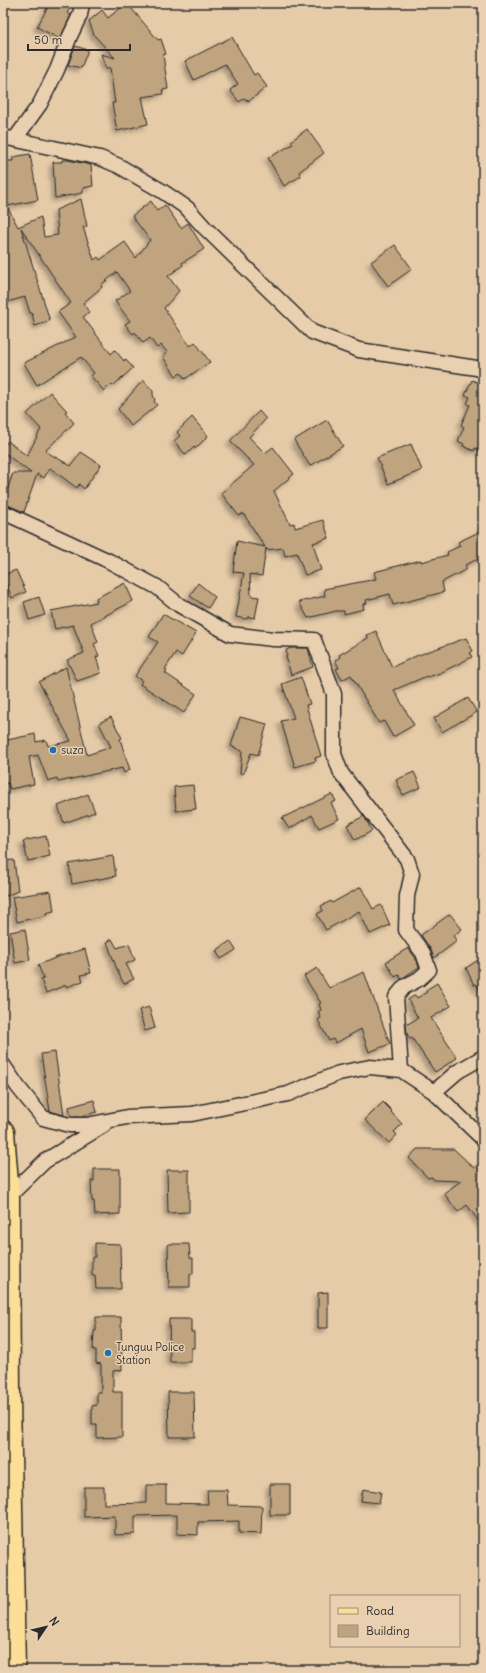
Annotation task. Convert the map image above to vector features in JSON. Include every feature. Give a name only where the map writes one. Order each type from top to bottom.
[{"type":"main road","points":[[3,1132],[14,1670]]},
{"type":"street","points":[[82,3],[80,15],[57,70],[40,104],[9,138],[100,158],[119,166],[162,191],[187,208],[204,227],[312,332],[359,350],[483,369]]},
{"type":"street","points":[[3,512],[116,565],[157,587],[179,605],[230,634],[273,639],[314,640],[334,694],[334,754],[341,773],[407,860],[412,874],[407,896],[406,930],[423,952],[429,970],[419,979],[404,987],[396,998],[401,1070]]},
{"type":"street","points":[[434,1092],[457,1072],[483,1057]]},
{"type":"street","points":[[3,1065],[18,1087],[43,1118],[69,1125],[87,1125],[127,1117],[192,1114],[288,1094],[339,1073],[370,1067],[401,1070],[434,1092],[483,1139]]},
{"type":"street","points":[[5,1199],[45,1161],[104,1126],[127,1117]]},
{"type":"building","points":[[50,3],[73,3],[67,13],[71,15],[60,39],[37,27]]},
{"type":"building","points":[[127,3],[158,40],[161,39],[166,54],[163,55],[168,89],[162,90],[163,94],[142,97],[148,124],[117,131],[112,103],[115,103],[110,67],[106,69],[101,54],[115,58],[94,35],[89,21],[102,10],[108,18]]},
{"type":"building","points":[[232,37],[254,75],[257,73],[267,87],[249,101],[245,98],[239,102],[230,90],[238,84],[225,64],[194,80],[185,61]]},
{"type":"building","points":[[75,46],[88,50],[81,68],[68,65]]},
{"type":"building","points":[[307,129],[324,153],[299,172],[301,176],[284,186],[268,158],[293,144],[291,141]]},
{"type":"building","points":[[30,154],[38,200],[7,206],[18,227],[41,217],[44,237],[58,235],[56,210],[81,199],[87,226],[83,227],[94,260],[98,257],[100,260],[125,242],[136,258],[150,240],[132,216],[151,201],[157,211],[165,205],[181,228],[188,223],[204,249],[182,263],[183,265],[168,276],[179,291],[164,308],[190,346],[195,342],[210,362],[185,379],[181,373],[176,376],[163,357],[167,352],[161,345],[157,348],[150,338],[143,343],[135,332],[133,334],[125,324],[130,321],[115,301],[130,291],[117,272],[83,303],[89,312],[83,317],[111,354],[115,350],[124,361],[125,359],[133,368],[113,386],[111,384],[104,391],[91,376],[94,373],[81,357],[37,385],[24,363],[76,337],[58,312],[71,303],[21,228],[50,321],[35,326],[32,313],[30,313],[25,297],[7,302],[3,286],[3,161],[13,161],[13,157]]},
{"type":"building","points":[[62,160],[91,165],[93,186],[83,188],[83,193],[55,198],[53,162],[62,162]]},
{"type":"building","points":[[395,245],[412,269],[388,286],[371,262]]},
{"type":"building","points":[[143,380],[153,391],[154,401],[157,405],[131,426],[118,409]]},
{"type":"building","points":[[472,380],[483,385],[483,452],[475,448],[474,451],[463,446],[464,444],[458,441],[464,427],[461,425],[470,405],[467,404],[470,397],[465,395]]},
{"type":"building","points":[[50,392],[67,411],[65,412],[74,423],[45,451],[71,466],[81,452],[101,465],[84,489],[79,484],[77,488],[50,468],[44,478],[37,474],[24,512],[3,503],[13,473],[31,473],[3,452],[3,448],[8,441],[27,456],[41,429],[27,414]]},
{"type":"building","points":[[259,411],[266,419],[249,437],[265,453],[273,447],[294,474],[274,491],[290,524],[294,523],[295,528],[323,520],[329,538],[313,543],[321,570],[305,575],[297,553],[285,556],[283,548],[267,550],[266,548],[262,576],[250,574],[251,596],[259,597],[255,618],[248,617],[247,619],[236,617],[244,573],[233,572],[237,541],[265,547],[243,513],[239,516],[221,493],[254,465],[230,441]]},
{"type":"building","points":[[192,417],[208,436],[195,449],[194,447],[186,455],[174,441],[180,436],[177,432]]},
{"type":"building","points":[[327,420],[343,446],[310,466],[294,440]]},
{"type":"building","points":[[411,444],[422,470],[388,484],[377,458]]},
{"type":"building","points":[[483,530],[483,557],[465,565],[467,569],[442,582],[444,592],[393,605],[390,594],[366,600],[367,603],[363,604],[364,609],[344,614],[344,611],[336,611],[308,618],[299,602],[325,596],[324,589],[376,579],[374,572],[448,555],[447,552],[460,546],[458,542]]},
{"type":"building","points":[[16,570],[26,592],[12,598],[3,575]]},
{"type":"building","points":[[125,583],[133,601],[91,623],[98,642],[94,644],[99,656],[96,657],[101,673],[77,681],[67,660],[84,653],[73,625],[55,629],[51,611],[97,602],[96,598]]},
{"type":"building","points":[[198,583],[215,597],[208,608],[190,596]]},
{"type":"building","points":[[39,597],[45,615],[29,620],[24,602]]},
{"type":"building","points":[[163,614],[196,633],[182,656],[176,652],[165,669],[167,670],[165,673],[196,694],[184,713],[140,684],[142,681],[135,676],[158,642],[149,637]]},
{"type":"building","points":[[376,631],[392,667],[416,656],[466,638],[473,651],[470,653],[472,657],[440,673],[427,676],[394,690],[414,725],[393,737],[384,721],[379,723],[351,675],[342,680],[336,669],[339,668],[335,660],[340,658],[339,655],[368,638],[367,635]]},
{"type":"building","points":[[291,648],[308,648],[313,667],[291,675],[286,650]]},
{"type":"building","points":[[66,667],[87,755],[111,747],[99,723],[111,717],[122,738],[120,739],[130,770],[124,773],[122,768],[58,782],[57,778],[48,781],[38,755],[29,757],[34,784],[10,789],[8,783],[3,784],[3,741],[35,734],[36,742],[46,740],[48,746],[71,741],[39,682]]},
{"type":"building","points":[[301,677],[310,704],[306,705],[321,756],[315,758],[316,761],[295,767],[281,721],[294,718],[282,684]]},
{"type":"building","points":[[468,698],[477,712],[442,732],[434,718]]},
{"type":"building","points":[[240,717],[267,724],[258,755],[251,753],[243,774],[240,773],[242,751],[231,746]]},
{"type":"building","points":[[414,772],[421,787],[403,795],[396,780]]},
{"type":"building","points":[[193,785],[196,809],[176,811],[174,787]]},
{"type":"building","points":[[88,794],[95,812],[64,823],[58,806]]},
{"type":"building","points":[[332,794],[336,801],[331,803],[339,819],[319,828],[312,815],[289,829],[282,818]]},
{"type":"building","points":[[364,816],[372,831],[355,840],[347,825]]},
{"type":"building","points":[[46,836],[50,856],[28,861],[23,841]]},
{"type":"building","points":[[113,856],[116,876],[72,884],[69,864]]},
{"type":"building","points":[[14,860],[18,891],[3,897],[3,861]]},
{"type":"building","points":[[361,887],[373,909],[381,905],[390,925],[370,934],[359,911],[326,930],[317,914],[323,911],[321,906],[331,901],[332,903]]},
{"type":"building","points":[[51,891],[54,911],[46,913],[47,915],[17,922],[12,897]]},
{"type":"building","points":[[450,914],[462,929],[453,936],[457,941],[434,958],[431,950],[421,935]]},
{"type":"building","points":[[25,929],[30,960],[15,963],[10,932]]},
{"type":"building","points":[[112,939],[117,948],[129,944],[135,960],[126,964],[134,979],[124,984],[107,942]]},
{"type":"building","points":[[230,941],[236,950],[221,959],[216,951]]},
{"type":"building","points":[[408,948],[415,957],[419,967],[401,979],[399,975],[395,977],[386,962]]},
{"type":"building","points":[[85,949],[91,973],[81,975],[83,981],[67,987],[66,985],[46,993],[41,980],[44,979],[38,965],[60,956]]},
{"type":"building","points":[[483,957],[483,995],[476,984],[474,985],[466,968]]},
{"type":"building","points":[[317,968],[329,988],[364,972],[390,1044],[369,1052],[361,1029],[336,1043],[333,1039],[329,1041],[318,1020],[321,1018],[318,1012],[321,1010],[319,1004],[321,1003],[304,976]]},
{"type":"building","points":[[437,983],[451,1006],[431,1018],[457,1058],[435,1072],[412,1038],[410,1039],[407,1034],[406,1025],[418,1018],[408,1000],[415,995],[417,998]]},
{"type":"building","points":[[149,1007],[155,1028],[145,1031],[139,1010]]},
{"type":"building","points":[[55,1052],[64,1115],[50,1111],[41,1054]]},
{"type":"building","points":[[94,1100],[97,1112],[81,1116],[71,1116],[69,1107]]},
{"type":"building","points":[[383,1102],[402,1124],[394,1132],[397,1135],[389,1143],[365,1120]]},
{"type":"building","points":[[417,1149],[454,1149],[474,1168],[483,1161],[483,1227],[467,1205],[458,1212],[444,1193],[461,1181],[434,1180],[432,1177],[428,1178],[409,1158]]},
{"type":"building","points":[[94,1169],[120,1169],[120,1214],[95,1215],[94,1201],[92,1201],[91,1181],[94,1181]]},
{"type":"building","points":[[167,1170],[189,1170],[189,1212],[168,1213]]},
{"type":"building","points":[[95,1243],[120,1244],[121,1289],[96,1289],[95,1275],[92,1275],[92,1257],[95,1257]]},
{"type":"building","points":[[168,1244],[189,1244],[190,1258],[193,1258],[193,1274],[190,1274],[190,1287],[169,1287]]},
{"type":"building","points":[[328,1292],[328,1328],[318,1328],[318,1293]]},
{"type":"building","points":[[96,1317],[121,1317],[122,1370],[113,1371],[113,1392],[122,1392],[122,1437],[97,1438],[97,1424],[92,1424],[92,1406],[97,1405],[97,1392],[101,1392],[101,1364],[96,1363],[96,1350],[93,1350],[94,1331],[96,1331]]},
{"type":"building","points":[[169,1319],[191,1319],[191,1332],[194,1332],[194,1348],[191,1348],[191,1362],[170,1362]]},
{"type":"building","points":[[168,1392],[194,1392],[195,1437],[169,1437]]},
{"type":"building","points":[[270,1484],[290,1484],[290,1515],[270,1515]]},
{"type":"building","points":[[146,1485],[166,1485],[166,1503],[208,1504],[207,1490],[227,1490],[228,1505],[262,1506],[261,1534],[239,1533],[239,1521],[198,1522],[198,1535],[177,1534],[177,1515],[135,1516],[135,1534],[115,1535],[115,1516],[84,1517],[84,1487],[104,1487],[104,1504],[146,1503]]},
{"type":"building","points":[[363,1489],[381,1492],[379,1503],[361,1501]]},
{"type":"place","name":"suza","points":[[53,750]]},
{"type":"place","name":"Tunguu Police Station","points":[[108,1353]]}]
